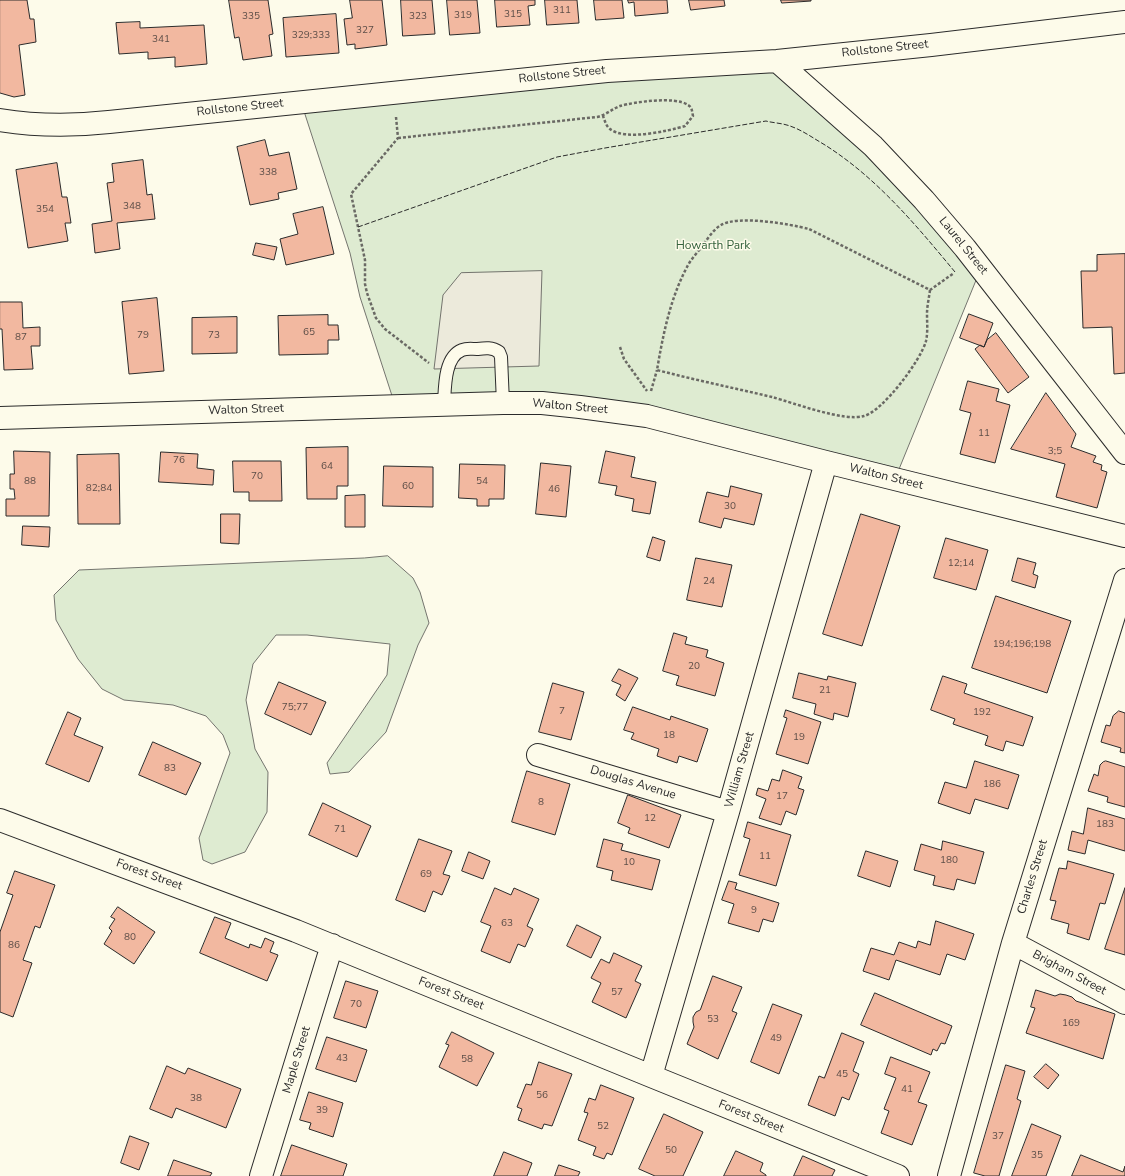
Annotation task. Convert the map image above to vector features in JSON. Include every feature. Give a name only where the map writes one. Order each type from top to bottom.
[{"type":"street","name":"Rollstone Street","points":[[0,120],[23,124],[84,125],[607,71],[777,61],[931,45],[1125,22]]},
{"type":"street","name":"Laurel Street","points":[[777,61],[873,146],[924,200],[969,253],[1125,453]]},
{"type":"street","name":"Walton Street","points":[[0,418],[444,404],[542,403],[647,416],[1125,536]]},
{"type":"street","name":"William Street","points":[[651,1076],[728,812],[826,462]]},
{"type":"street","name":"Charles Street","points":[[950,1176],[1013,942],[1125,580]]},
{"type":"street","name":"Douglas Avenue","points":[[538,755],[728,812]]},
{"type":"street","name":"Forest Street","points":[[0,820],[332,945],[898,1176]]},
{"type":"street","name":"Brigham Street","points":[[1013,942],[1125,1003]]},
{"type":"street","name":"Maple Street","points":[[261,1176],[332,945]]},
{"type":"lane","points":[[444,404],[447,368],[452,359],[461,350],[490,348],[499,352],[501,357],[503,403]]},
{"type":"path","points":[[395,92],[398,138],[351,194],[365,260],[367,293],[376,318],[385,329],[434,366],[447,368]]},
{"type":"path","points":[[398,138],[603,116],[614,108],[654,101],[680,102],[686,104],[692,109],[692,116],[685,126],[634,134],[618,133],[612,130],[607,126],[603,116]]},
{"type":"path","points":[[930,290],[809,229],[790,224],[749,221],[729,222],[721,225],[712,234],[687,266],[676,290],[668,315],[657,370],[771,397],[837,416],[863,416],[874,411],[886,400],[915,364],[922,351],[928,332],[927,313],[930,290],[955,272]]},
{"type":"path","points":[[620,347],[624,359],[650,395]]},
{"type":"green space","name":"Howarth Park","points":[[777,61],[981,268],[895,479],[647,416],[395,405],[360,297],[350,253],[301,102]]},
{"type":"green space","points":[[388,556],[413,578],[420,592],[429,623],[418,645],[386,732],[349,772],[330,774],[327,763],[387,675],[390,644],[307,635],[276,635],[253,664],[246,700],[255,749],[268,772],[267,812],[245,852],[212,864],[203,860],[199,838],[230,753],[223,735],[206,716],[173,705],[124,700],[102,689],[78,659],[56,620],[54,595],[79,570]]},
{"type":"shaded area","points":[[542,271],[539,366],[434,369],[443,295],[461,273]]},
{"type":"building","points":[[0,0],[27,0],[30,19],[34,19],[36,42],[19,45],[25,95],[14,97],[0,93]]},
{"type":"building","points":[[229,0],[268,0],[273,34],[269,35],[272,56],[243,60],[239,37],[235,38]]},
{"type":"building","points":[[350,0],[382,0],[387,45],[355,49],[355,44],[347,45],[344,19],[352,18]]},
{"type":"building","points":[[401,0],[432,0],[435,34],[403,36]]},
{"type":"building","points":[[447,0],[477,0],[480,33],[450,35]]},
{"type":"building","points":[[495,0],[535,0],[535,5],[528,6],[530,25],[497,27]]},
{"type":"building","points":[[545,0],[577,0],[579,23],[547,25]]},
{"type":"building","points":[[594,0],[622,0],[624,18],[596,20]]},
{"type":"building","points":[[628,0],[667,0],[668,13],[635,16],[634,2],[629,3]]},
{"type":"building","points":[[689,0],[724,0],[725,6],[691,10]]},
{"type":"building","points":[[781,0],[811,0],[811,1],[782,3]]},
{"type":"building","points":[[336,14],[339,53],[286,57],[283,18]]},
{"type":"building","points":[[140,22],[140,28],[204,25],[207,64],[175,67],[175,57],[148,59],[148,52],[119,54],[116,23]]},
{"type":"building","points":[[265,140],[269,156],[289,152],[297,189],[278,193],[279,199],[250,205],[237,147]]},
{"type":"building","points":[[143,160],[147,195],[152,194],[155,219],[117,223],[120,249],[95,253],[92,224],[112,221],[107,183],[114,182],[112,164]]},
{"type":"building","points":[[57,163],[62,197],[67,197],[71,223],[65,223],[68,241],[28,248],[16,170]]},
{"type":"building","points":[[323,207],[334,254],[286,265],[280,239],[298,234],[293,214]]},
{"type":"building","points":[[256,243],[277,247],[274,260],[253,255]]},
{"type":"building","points":[[1125,254],[1125,373],[1114,374],[1112,327],[1083,328],[1081,271],[1097,271],[1097,255]]},
{"type":"building","points":[[157,298],[164,371],[129,374],[122,302]]},
{"type":"building","points":[[0,302],[22,302],[23,328],[40,327],[40,346],[31,346],[33,369],[4,370],[2,329],[0,329]]},
{"type":"building","points":[[969,314],[993,323],[984,347],[960,338]]},
{"type":"building","points":[[328,315],[328,325],[338,325],[339,340],[328,340],[328,354],[279,355],[278,316]]},
{"type":"building","points":[[237,317],[237,353],[192,354],[192,318]]},
{"type":"building","points":[[996,333],[1029,377],[1008,393],[975,349],[980,345],[984,347],[987,340]]},
{"type":"building","points":[[968,381],[999,389],[996,401],[1010,405],[995,463],[960,454],[971,413],[960,410]]},
{"type":"building","points":[[1046,393],[1076,434],[1071,447],[1096,456],[1093,462],[1102,465],[1101,470],[1107,472],[1097,508],[1056,497],[1065,464],[1011,449]]},
{"type":"building","points":[[348,447],[348,486],[337,486],[337,499],[307,499],[306,448]]},
{"type":"building","points":[[14,451],[50,452],[49,516],[6,516],[6,499],[15,499],[14,489],[10,489],[10,474],[14,474]]},
{"type":"building","points":[[606,451],[635,457],[631,477],[656,482],[650,514],[632,511],[634,499],[615,495],[617,486],[599,483]]},
{"type":"building","points":[[161,452],[198,454],[197,468],[214,470],[213,485],[159,482]]},
{"type":"building","points":[[119,454],[120,524],[78,524],[77,455]]},
{"type":"building","points":[[233,461],[281,461],[282,501],[249,501],[249,492],[234,492]]},
{"type":"building","points":[[541,463],[571,466],[566,517],[536,514]]},
{"type":"building","points":[[460,464],[505,465],[504,499],[489,499],[489,506],[477,506],[477,499],[459,498]]},
{"type":"building","points":[[384,466],[433,467],[433,507],[383,506]]},
{"type":"building","points":[[731,486],[762,494],[754,525],[724,518],[721,528],[699,522],[707,492],[728,497]]},
{"type":"building","points":[[365,495],[365,527],[345,527],[345,496]]},
{"type":"building","points":[[221,514],[240,514],[239,544],[221,543]]},
{"type":"building","points":[[861,514],[900,526],[862,646],[823,634]]},
{"type":"building","points":[[23,526],[50,527],[49,547],[22,545]]},
{"type":"building","points":[[653,537],[665,541],[660,561],[647,557]]},
{"type":"building","points":[[946,538],[988,550],[976,590],[934,578]]},
{"type":"building","points":[[696,558],[732,565],[722,607],[687,600]]},
{"type":"building","points":[[1018,558],[1036,563],[1033,574],[1038,576],[1035,588],[1012,581]]},
{"type":"building","points":[[996,596],[1071,621],[1047,693],[972,668]]},
{"type":"building","points":[[674,633],[687,637],[685,644],[708,650],[706,657],[724,663],[715,696],[676,685],[679,676],[663,671]]},
{"type":"building","points":[[619,669],[638,678],[625,701],[616,695],[621,685],[612,681]]},
{"type":"building","points":[[799,673],[827,680],[828,676],[856,683],[848,717],[834,713],[833,720],[814,714],[816,704],[793,698]]},
{"type":"building","points":[[943,676],[967,684],[964,693],[1033,717],[1023,746],[1006,741],[1003,751],[985,745],[988,736],[953,724],[955,719],[931,710]]},
{"type":"building","points":[[279,682],[326,702],[311,735],[265,714]]},
{"type":"building","points":[[553,683],[584,692],[571,740],[539,732]]},
{"type":"building","points":[[633,707],[670,720],[671,716],[708,729],[697,762],[679,756],[677,763],[657,756],[659,749],[631,739],[634,733],[624,730]]},
{"type":"building","points":[[786,710],[821,722],[808,764],[776,754],[787,718],[784,717]]},
{"type":"building","points":[[1119,711],[1125,713],[1125,753],[1120,752],[1121,748],[1101,742],[1106,725],[1110,726],[1113,716]]},
{"type":"building","points":[[68,712],[81,718],[74,735],[103,747],[89,782],[46,764]]},
{"type":"building","points":[[153,742],[201,763],[186,795],[139,775]]},
{"type":"building","points":[[975,761],[1019,775],[1008,809],[975,799],[970,814],[938,803],[945,782],[966,788]]},
{"type":"building","points":[[1106,761],[1125,767],[1125,807],[1107,802],[1108,797],[1088,791],[1094,774],[1098,776],[1100,765]]},
{"type":"building","points":[[783,770],[802,777],[798,788],[804,790],[796,815],[786,811],[781,825],[759,818],[766,799],[756,795],[758,788],[768,791],[772,779],[779,781]]},
{"type":"building","points":[[527,771],[570,784],[555,835],[512,822]]},
{"type":"building","points":[[628,795],[681,815],[669,848],[628,833],[630,828],[618,823]]},
{"type":"building","points":[[323,803],[371,826],[357,857],[309,835]]},
{"type":"building","points":[[1088,808],[1125,819],[1125,851],[1088,840],[1085,854],[1068,850],[1072,831],[1083,834]]},
{"type":"building","points":[[748,822],[791,835],[776,886],[739,875],[750,839],[744,837]]},
{"type":"building","points":[[419,839],[452,851],[443,874],[450,876],[442,895],[433,891],[425,912],[396,900]]},
{"type":"building","points":[[604,839],[623,844],[621,850],[660,860],[652,890],[611,880],[613,871],[597,867]]},
{"type":"building","points":[[943,841],[984,852],[975,884],[957,879],[954,890],[933,885],[935,876],[914,870],[921,844],[941,850]]},
{"type":"building","points":[[866,851],[898,861],[890,887],[858,876]]},
{"type":"building","points":[[469,852],[490,861],[483,879],[462,871]]},
{"type":"building","points":[[1068,861],[1114,874],[1105,904],[1100,903],[1089,940],[1067,933],[1069,924],[1051,919],[1056,901],[1050,900],[1059,868],[1066,869]]},
{"type":"building","points":[[15,871],[55,885],[40,928],[35,926],[23,960],[32,963],[13,1017],[0,1012],[0,932],[13,895],[7,893]]},
{"type":"building","points":[[729,881],[737,883],[735,889],[779,903],[773,922],[763,919],[759,932],[728,923],[734,904],[722,900]]},
{"type":"building","points":[[495,888],[511,895],[514,888],[539,899],[527,926],[533,929],[525,947],[518,944],[510,963],[481,951],[491,926],[481,922]]},
{"type":"building","points":[[1125,888],[1125,955],[1105,949]]},
{"type":"building","points":[[118,907],[155,932],[134,964],[104,944],[112,931],[109,928],[115,919],[111,917]]},
{"type":"building","points":[[215,917],[231,923],[225,938],[249,948],[250,944],[261,948],[265,938],[274,942],[270,952],[278,955],[267,981],[200,953]]},
{"type":"building","points":[[936,921],[974,934],[965,960],[947,954],[940,975],[896,960],[889,980],[863,971],[871,948],[894,955],[899,942],[916,948],[918,941],[930,945]]},
{"type":"building","points":[[577,925],[601,937],[591,958],[567,946]]},
{"type":"building","points":[[614,953],[642,966],[635,981],[641,984],[626,1018],[592,1002],[601,983],[591,978],[601,959],[609,963]]},
{"type":"building","points":[[713,976],[742,987],[732,1011],[737,1013],[718,1059],[687,1044],[694,1027],[693,1017],[696,1012],[700,1010]]},
{"type":"building","points":[[346,981],[378,991],[366,1028],[334,1018]]},
{"type":"building","points":[[1036,990],[1055,996],[1060,994],[1066,995],[1072,997],[1076,1001],[1115,1014],[1103,1059],[1026,1033],[1035,1008],[1031,1007]]},
{"type":"building","points":[[875,993],[952,1026],[945,1044],[941,1043],[937,1051],[933,1049],[931,1055],[861,1025]]},
{"type":"building","points":[[773,1004],[802,1015],[779,1074],[751,1062]]},
{"type":"building","points":[[452,1032],[494,1053],[477,1086],[439,1067],[449,1045],[446,1044]]},
{"type":"building","points":[[842,1033],[864,1042],[853,1071],[859,1074],[849,1100],[842,1097],[835,1116],[808,1105],[819,1076],[824,1078]]},
{"type":"building","points":[[327,1037],[367,1050],[356,1082],[316,1069]]},
{"type":"building","points":[[891,1057],[930,1072],[918,1102],[927,1105],[912,1145],[881,1133],[889,1111],[884,1109],[896,1078],[885,1074]]},
{"type":"building","points":[[539,1062],[572,1074],[552,1126],[544,1124],[542,1129],[518,1120],[522,1109],[517,1107],[526,1084],[531,1085]]},
{"type":"building","points":[[1046,1064],[1059,1075],[1048,1089],[1034,1077]]},
{"type":"building","points":[[1006,1065],[1025,1071],[1017,1099],[1021,1101],[999,1176],[985,1176],[974,1173]]},
{"type":"building","points":[[167,1066],[185,1074],[188,1068],[241,1089],[226,1128],[176,1108],[172,1118],[150,1109]]},
{"type":"building","points":[[601,1085],[634,1098],[612,1155],[607,1153],[604,1159],[593,1155],[596,1147],[578,1140],[588,1113],[584,1112],[589,1098],[595,1100]]},
{"type":"building","points":[[309,1092],[343,1103],[333,1137],[309,1129],[311,1123],[300,1120]]},
{"type":"building","points":[[664,1114],[703,1132],[683,1176],[655,1176],[639,1169]]},
{"type":"building","points":[[1032,1124],[1061,1136],[1046,1176],[1012,1176]]},
{"type":"building","points":[[130,1136],[149,1143],[139,1170],[121,1163]]},
{"type":"building","points":[[292,1145],[347,1164],[343,1176],[281,1176]]},
{"type":"building","points":[[736,1151],[763,1163],[760,1171],[766,1176],[724,1176]]},
{"type":"building","points":[[504,1152],[532,1163],[527,1176],[494,1176]]},
{"type":"building","points":[[1081,1155],[1123,1172],[1125,1166],[1125,1176],[1072,1176]]},
{"type":"building","points":[[803,1156],[835,1170],[832,1176],[794,1176]]},
{"type":"building","points":[[174,1160],[212,1173],[210,1176],[168,1176]]},
{"type":"building","points":[[559,1165],[580,1172],[578,1176],[555,1176]]},
{"type":"fence","points":[[358,227],[557,157],[766,121],[787,125],[803,132],[825,145],[862,172],[895,203],[955,272]]}]
